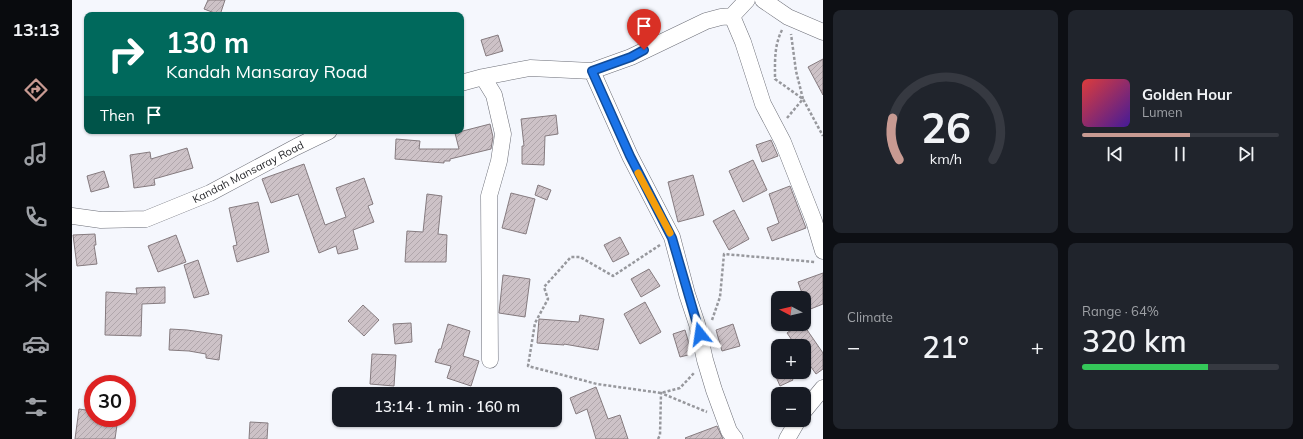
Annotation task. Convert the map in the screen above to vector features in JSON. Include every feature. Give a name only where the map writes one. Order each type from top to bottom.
[{"type":"street","points":[[464,82],[483,76],[530,68],[592,71],[631,57],[706,21],[720,16],[732,16],[747,0]]},
{"type":"street","points":[[763,0],[788,17],[823,32]]},
{"type":"street","points":[[732,16],[763,104],[777,130],[814,221],[819,257]]},
{"type":"street","points":[[592,71],[630,156],[672,238],[714,390],[729,431],[735,439]]},
{"type":"street","points":[[483,76],[494,95],[503,134],[499,161],[489,196],[490,360]]},
{"type":"street","name":"Kandah Mansaray Road","points":[[72,216],[101,220],[146,219],[210,193],[323,134]]},
{"type":"street","points":[[811,403],[823,388]]},
{"type":"street","points":[[786,439],[794,427]]},
{"type":"path","points":[[788,17],[777,40],[775,53],[775,79],[803,99]]},
{"type":"path","points":[[788,17],[796,71],[803,99],[823,136]]},
{"type":"path","points":[[777,130],[803,99]]},
{"type":"path","points":[[672,238],[613,276],[580,257],[571,257],[544,287],[548,299],[535,323],[528,366],[597,384],[661,393],[726,420]]},
{"type":"path","points":[[697,324],[711,321],[720,297],[724,254],[819,257]]},
{"type":"path","points":[[661,393],[680,388],[705,360]]},
{"type":"path","points":[[658,439],[660,435],[661,393]]},
{"type":"building","points":[[208,0],[225,0],[221,12],[212,12],[204,9]]},
{"type":"building","points":[[498,35],[503,51],[486,56],[481,40]]},
{"type":"building","points":[[823,59],[823,95],[808,67]]},
{"type":"building","points":[[556,115],[558,134],[545,136],[544,165],[522,164],[522,146],[524,146],[521,119]]},
{"type":"building","points":[[490,124],[493,137],[491,149],[450,159],[450,161],[444,161],[444,163],[395,159],[396,139],[420,141],[419,149],[459,149],[455,134],[464,134],[464,131]]},
{"type":"building","points":[[771,140],[778,156],[762,162],[756,145]]},
{"type":"building","points":[[187,148],[193,168],[154,179],[155,185],[134,188],[130,155],[150,152],[151,159]]},
{"type":"building","points":[[753,160],[767,190],[743,202],[729,171]]},
{"type":"building","points":[[304,164],[325,225],[346,217],[336,188],[364,178],[373,204],[368,206],[374,222],[353,230],[358,249],[338,254],[336,246],[319,253],[298,194],[271,203],[262,179]]},
{"type":"building","points":[[104,171],[109,187],[91,192],[87,176]]},
{"type":"building","points":[[693,175],[704,215],[678,222],[668,182]]},
{"type":"building","points":[[538,185],[551,190],[547,200],[535,195]]},
{"type":"building","points":[[790,186],[806,228],[772,241],[767,228],[779,223],[769,194]]},
{"type":"building","points":[[511,193],[535,199],[526,234],[502,228]]},
{"type":"building","points":[[427,194],[442,196],[438,234],[447,235],[446,262],[405,262],[407,231],[423,232]]},
{"type":"building","points":[[258,202],[269,252],[237,262],[233,246],[237,245],[229,208]]},
{"type":"building","points":[[734,210],[749,239],[729,250],[713,221]]},
{"type":"building","points":[[95,234],[96,245],[94,245],[97,264],[77,266],[73,235]]},
{"type":"building","points":[[176,235],[186,262],[158,272],[148,246]]},
{"type":"building","points":[[620,237],[629,254],[613,262],[604,245]]},
{"type":"building","points":[[198,260],[209,294],[194,298],[184,265]]},
{"type":"building","points":[[649,269],[660,286],[641,297],[631,279]]},
{"type":"building","points":[[823,273],[823,304],[811,309],[811,291],[801,291],[798,282]]},
{"type":"building","points":[[503,275],[530,279],[525,317],[499,313]]},
{"type":"building","points":[[165,287],[165,303],[142,304],[141,336],[105,335],[106,292],[137,294],[136,288]]},
{"type":"building","points":[[645,302],[661,332],[640,344],[624,314]]},
{"type":"building","points":[[363,305],[379,320],[364,336],[348,321]]},
{"type":"building","points":[[580,315],[604,319],[598,350],[564,344],[537,343],[539,319],[579,322]]},
{"type":"building","points":[[411,323],[412,342],[395,344],[393,324]]},
{"type":"building","points":[[448,324],[470,331],[463,356],[479,361],[471,386],[447,378],[451,366],[435,362],[439,349],[441,349]]},
{"type":"building","points":[[733,324],[740,346],[722,351],[716,330]]},
{"type":"building","points":[[170,329],[222,335],[219,360],[206,358],[206,354],[169,350]]},
{"type":"building","points":[[685,330],[692,354],[680,357],[673,334]]},
{"type":"building","points":[[790,331],[808,331],[823,353],[823,369],[816,374],[811,367],[811,339],[791,339],[787,333]]},
{"type":"building","points":[[372,354],[396,355],[394,386],[370,384]]},
{"type":"building","points":[[777,379],[792,379],[793,380],[780,386]]},
{"type":"building","points":[[596,387],[608,419],[620,415],[628,439],[596,439],[587,409],[576,414],[570,398]]},
{"type":"building","points":[[79,409],[84,410],[84,427],[117,427],[115,439],[75,439]]},
{"type":"building","points":[[250,422],[268,423],[267,439],[249,439]]},
{"type":"building","points":[[717,426],[723,439],[685,438]]},
{"type":"slow traffic","points":[[638,173],[670,233]]},
{"type":"route","points":[[644,50],[631,57],[592,71],[630,156],[672,238],[687,294],[700,334]]}]
